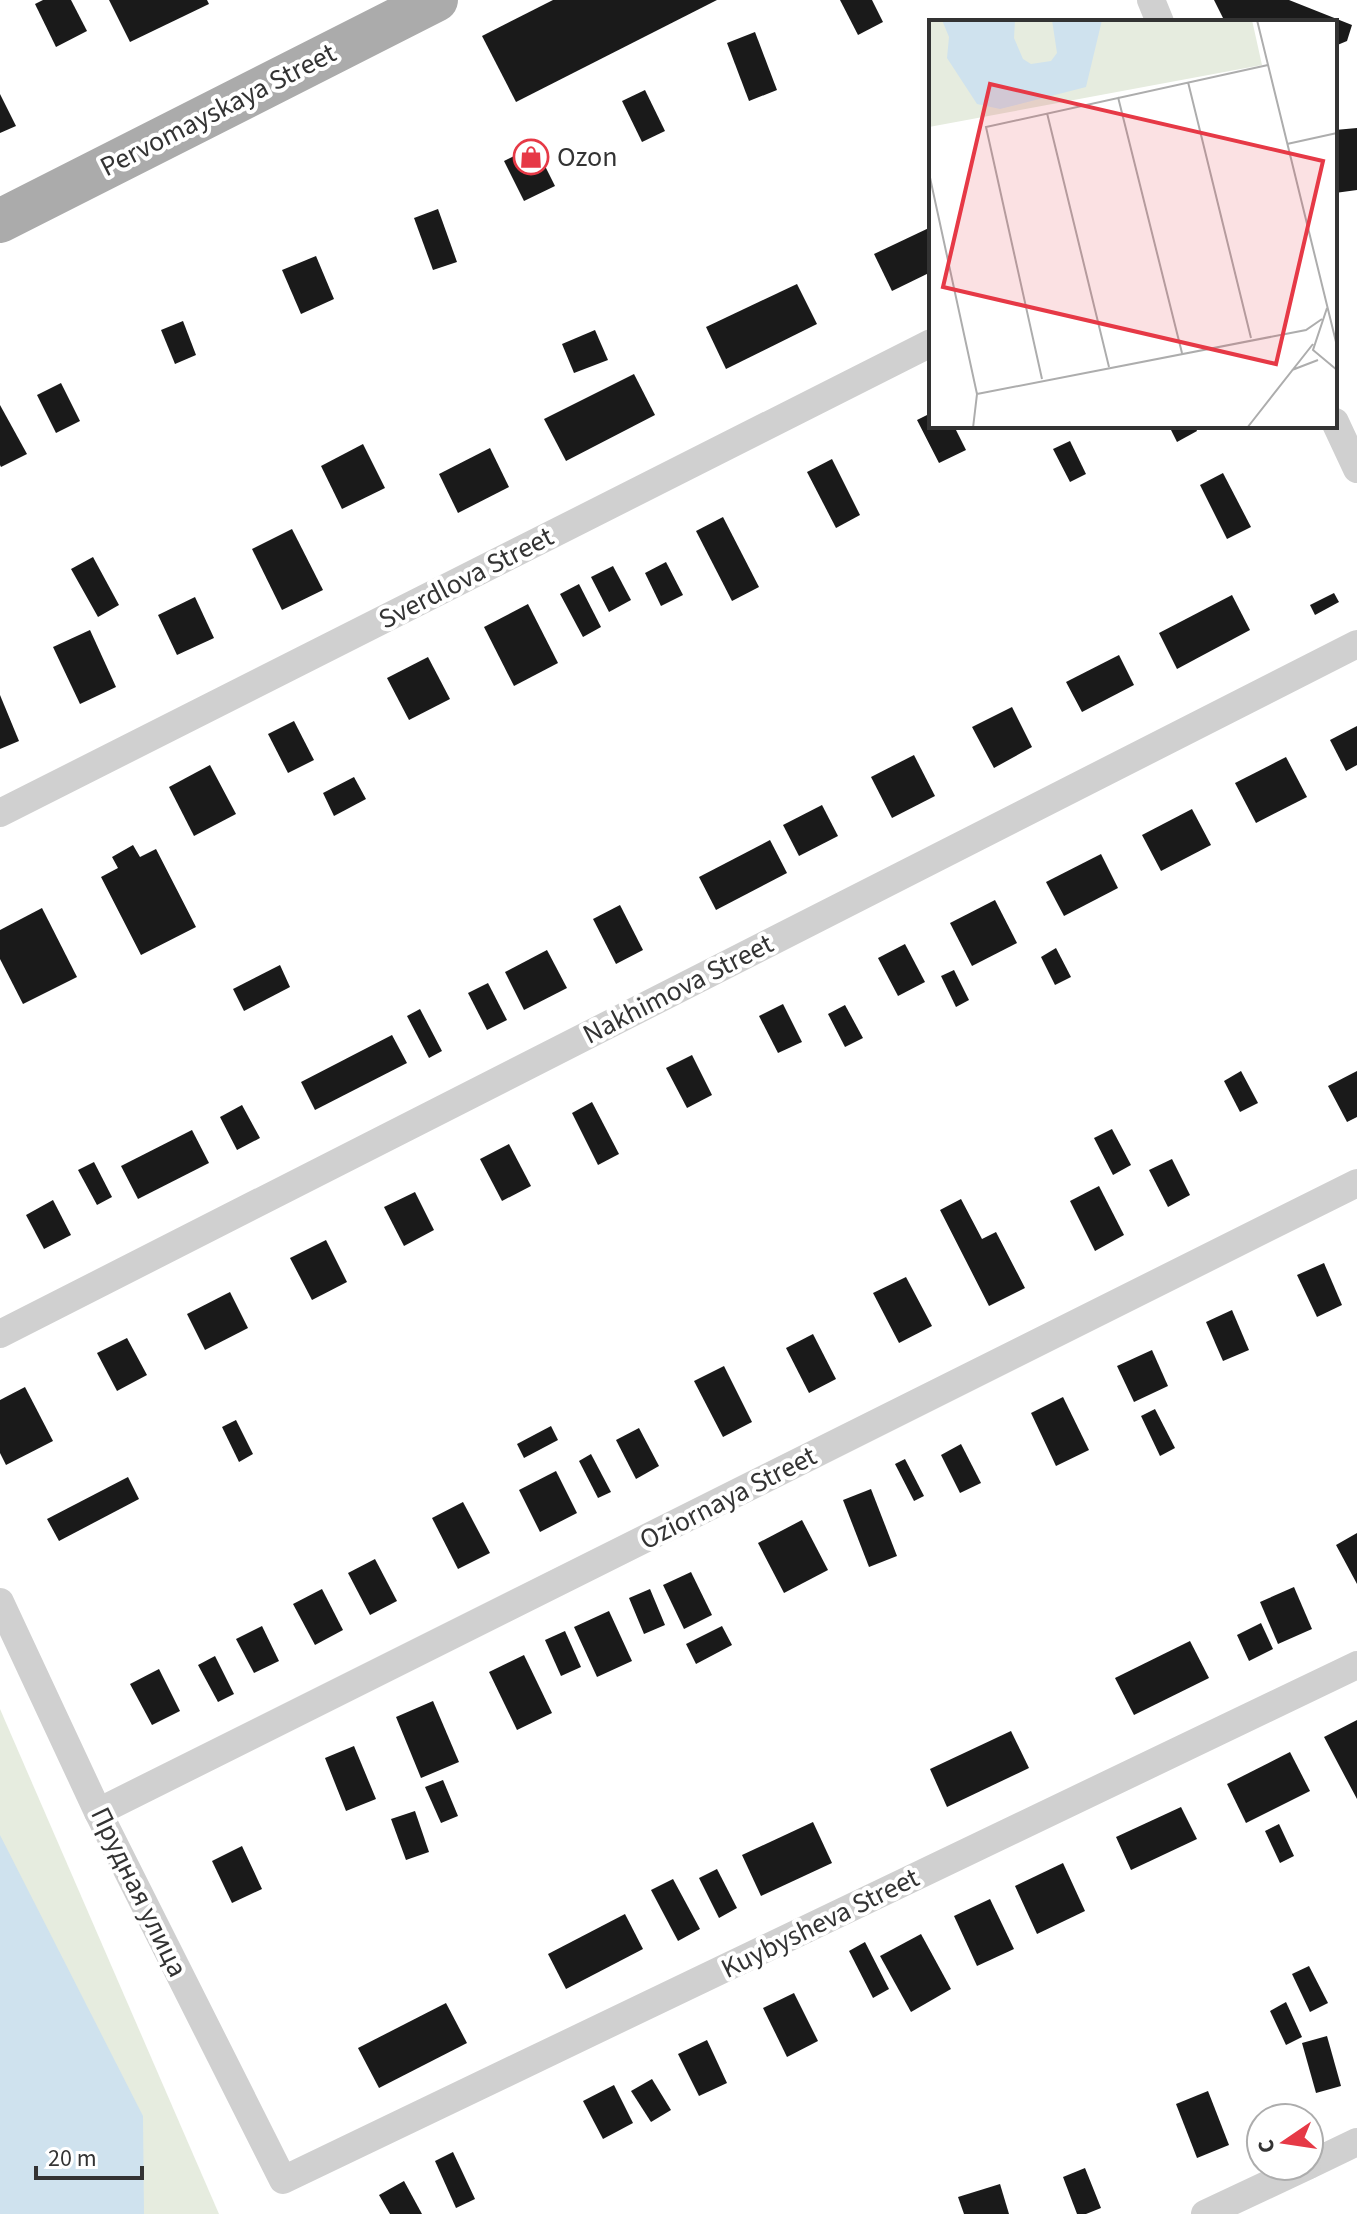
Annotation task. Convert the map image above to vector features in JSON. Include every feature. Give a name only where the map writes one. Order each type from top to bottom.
[{"type":"main road","name":"Pervomayskaya Street","points":[[0,221],[436,0]]},
{"type":"street","points":[[1151,0],[1159,20]]},
{"type":"street","name":"Sverdlova Street","points":[[0,813],[929,344]]},
{"type":"street","points":[[1337,426],[1357,469]]},
{"type":"street","name":"Nakhimova Street","points":[[0,1334],[1357,644]]},
{"type":"street","name":"Oziornaya Street","points":[[98,1812],[1357,1183]]},
{"type":"street","name":"Прудная улица","points":[[0,1602],[98,1812],[283,2180]]},
{"type":"street","name":"Kuybysheva Street","points":[[283,2180],[1357,1665]]},
{"type":"street","points":[[1325,2158],[1357,2142]]},
{"type":"street","points":[[1205,2214],[1274,2182]]},
{"type":"shaded area","points":[[0,1709],[219,2214],[0,2214]]},
{"type":"water","points":[[0,1835],[143,2116],[144,2214],[0,2214]]},
{"type":"building","points":[[43,0],[71,0],[87,31],[56,47],[35,4]]},
{"type":"building","points":[[109,0],[207,0],[209,4],[130,42]]},
{"type":"building","points":[[553,0],[717,0],[516,102],[482,36]]},
{"type":"building","points":[[840,0],[872,0],[883,22],[858,35]]},
{"type":"building","points":[[1214,0],[1289,0],[1352,25],[1347,41],[1337,45],[1337,20],[1224,20]]},
{"type":"building","points":[[755,32],[777,90],[749,101],[727,43]]},
{"type":"building","points":[[645,90],[665,131],[642,142],[622,101]]},
{"type":"building","points":[[0,94],[16,126],[0,133]]},
{"type":"building","points":[[1357,128],[1357,190],[1337,193],[1337,130]]},
{"type":"building","points":[[535,146],[555,186],[524,201],[504,161]]},
{"type":"building","points":[[438,209],[457,262],[433,270],[414,218]]},
{"type":"building","points":[[929,228],[929,273],[892,291],[874,254]]},
{"type":"building","points":[[316,256],[334,299],[301,314],[282,270]]},
{"type":"building","points":[[797,284],[817,324],[726,369],[706,327]]},
{"type":"building","points":[[183,321],[196,355],[175,364],[161,330]]},
{"type":"building","points":[[595,330],[608,360],[574,373],[562,344]]},
{"type":"building","points":[[634,374],[655,415],[566,461],[544,419]]},
{"type":"building","points":[[61,383],[80,421],[56,433],[37,395]]},
{"type":"building","points":[[0,405],[27,454],[1,467],[0,465]]},
{"type":"building","points":[[929,414],[929,428],[955,428],[966,450],[939,463],[917,420]]},
{"type":"building","points":[[1170,428],[1196,428],[1197,431],[1177,442]]},
{"type":"building","points":[[1070,441],[1086,474],[1070,482],[1053,449]]},
{"type":"building","points":[[363,444],[385,488],[342,509],[321,466]]},
{"type":"building","points":[[490,448],[509,487],[458,513],[439,474]]},
{"type":"building","points":[[832,459],[860,515],[836,528],[807,472]]},
{"type":"building","points":[[1223,473],[1251,527],[1227,539],[1200,485]]},
{"type":"building","points":[[723,517],[759,587],[732,601],[696,531]]},
{"type":"building","points":[[292,529],[323,590],[282,610],[252,549]]},
{"type":"building","points":[[93,557],[119,605],[98,617],[71,569]]},
{"type":"building","points":[[666,562],[683,595],[661,606],[645,573]]},
{"type":"building","points":[[613,566],[631,600],[609,612],[591,577]]},
{"type":"building","points":[[579,584],[601,627],[583,637],[560,594]]},
{"type":"building","points":[[1334,593],[1339,602],[1315,615],[1310,605]]},
{"type":"building","points":[[1232,595],[1250,630],[1177,669],[1159,633]]},
{"type":"building","points":[[195,597],[214,638],[177,655],[158,615]]},
{"type":"building","points":[[528,604],[558,663],[514,686],[484,627]]},
{"type":"building","points":[[90,630],[116,687],[80,704],[53,647]]},
{"type":"building","points":[[1119,655],[1134,685],[1082,712],[1066,682]]},
{"type":"building","points":[[428,657],[450,699],[409,720],[387,678]]},
{"type":"building","points":[[0,695],[19,741],[0,749]]},
{"type":"building","points":[[1012,707],[1032,747],[994,768],[972,727]]},
{"type":"building","points":[[294,721],[314,760],[288,773],[268,734]]},
{"type":"building","points":[[1357,726],[1357,765],[1346,771],[1330,740]]},
{"type":"building","points":[[914,755],[935,796],[892,818],[871,777]]},
{"type":"building","points":[[1286,757],[1307,797],[1256,823],[1235,783]]},
{"type":"building","points":[[210,765],[236,814],[194,836],[169,787]]},
{"type":"building","points":[[354,777],[366,799],[334,816],[323,793]]},
{"type":"building","points":[[822,805],[838,836],[799,856],[783,825]]},
{"type":"building","points":[[1192,809],[1211,845],[1161,871],[1142,835]]},
{"type":"building","points":[[770,840],[787,873],[716,910],[699,877]]},
{"type":"building","points":[[133,845],[140,857],[156,849],[196,927],[141,955],[101,877],[118,868],[112,857]]},
{"type":"building","points":[[1101,854],[1118,888],[1064,916],[1046,882]]},
{"type":"building","points":[[995,900],[1017,943],[972,966],[950,923]]},
{"type":"building","points":[[620,905],[643,950],[616,964],[593,919]]},
{"type":"building","points":[[42,908],[77,977],[23,1004],[0,959],[0,930]]},
{"type":"building","points":[[905,944],[925,982],[898,996],[878,958]]},
{"type":"building","points":[[1056,948],[1071,977],[1055,985],[1041,957]]},
{"type":"building","points":[[547,950],[567,988],[524,1010],[505,972]]},
{"type":"building","points":[[280,965],[290,987],[244,1011],[233,989]]},
{"type":"building","points":[[954,970],[969,1000],[956,1007],[941,976]]},
{"type":"building","points":[[488,983],[507,1020],[487,1030],[468,993]]},
{"type":"building","points":[[783,1004],[802,1042],[778,1053],[759,1016]]},
{"type":"building","points":[[845,1005],[863,1038],[845,1047],[828,1014]]},
{"type":"building","points":[[420,1009],[442,1051],[429,1058],[407,1016]]},
{"type":"building","points":[[392,1035],[407,1063],[315,1110],[301,1082]]},
{"type":"building","points":[[692,1055],[712,1095],[687,1108],[666,1068]]},
{"type":"building","points":[[1241,1071],[1258,1103],[1240,1112],[1224,1081]]},
{"type":"building","points":[[1357,1071],[1357,1117],[1347,1122],[1328,1086]]},
{"type":"building","points":[[592,1102],[619,1154],[598,1165],[572,1113]]},
{"type":"building","points":[[242,1105],[260,1138],[237,1150],[220,1117]]},
{"type":"building","points":[[1112,1129],[1131,1165],[1113,1175],[1094,1138]]},
{"type":"building","points":[[192,1130],[209,1163],[138,1199],[121,1166]]},
{"type":"building","points":[[509,1144],[531,1186],[502,1201],[480,1159]]},
{"type":"building","points":[[1172,1159],[1190,1195],[1168,1207],[1149,1170]]},
{"type":"building","points":[[94,1162],[112,1197],[97,1205],[78,1170]]},
{"type":"building","points":[[1099,1186],[1124,1235],[1095,1251],[1070,1201]]},
{"type":"building","points":[[415,1192],[434,1230],[404,1246],[384,1207]]},
{"type":"building","points":[[961,1199],[982,1239],[996,1232],[1025,1288],[989,1306],[940,1210]]},
{"type":"building","points":[[53,1200],[71,1235],[44,1249],[26,1215]]},
{"type":"building","points":[[326,1240],[347,1282],[312,1300],[290,1258]]},
{"type":"building","points":[[1324,1263],[1342,1305],[1317,1317],[1297,1275]]},
{"type":"building","points":[[906,1277],[932,1326],[899,1343],[873,1293]]},
{"type":"building","points":[[230,1292],[248,1328],[205,1350],[187,1314]]},
{"type":"building","points":[[1232,1310],[1249,1350],[1223,1361],[1206,1322]]},
{"type":"building","points":[[813,1334],[836,1379],[809,1393],[786,1348]]},
{"type":"building","points":[[127,1338],[147,1375],[117,1391],[97,1353]]},
{"type":"building","points":[[1152,1350],[1168,1386],[1134,1402],[1117,1366]]},
{"type":"building","points":[[724,1366],[752,1422],[723,1437],[694,1381]]},
{"type":"building","points":[[25,1387],[53,1441],[6,1465],[0,1453],[0,1400]]},
{"type":"building","points":[[1063,1397],[1089,1450],[1056,1466],[1031,1413]]},
{"type":"building","points":[[1155,1409],[1175,1448],[1160,1456],[1141,1416]]},
{"type":"building","points":[[236,1420],[253,1454],[239,1462],[222,1427]]},
{"type":"building","points":[[551,1426],[558,1440],[524,1458],[517,1444]]},
{"type":"building","points":[[639,1428],[659,1466],[636,1479],[616,1440]]},
{"type":"building","points":[[961,1444],[981,1483],[960,1493],[941,1455]]},
{"type":"building","points":[[591,1454],[611,1492],[598,1498],[579,1461]]},
{"type":"building","points":[[905,1459],[924,1496],[914,1501],[895,1464]]},
{"type":"building","points":[[556,1471],[577,1513],[540,1532],[519,1490]]},
{"type":"building","points":[[128,1477],[139,1499],[59,1541],[47,1519]]},
{"type":"building","points":[[871,1489],[897,1556],[869,1567],[843,1500]]},
{"type":"building","points":[[463,1502],[490,1553],[458,1569],[432,1518]]},
{"type":"building","points":[[802,1520],[828,1570],[784,1593],[758,1543]]},
{"type":"building","points":[[1357,1533],[1357,1584],[1336,1545]]},
{"type":"building","points":[[375,1559],[397,1601],[370,1615],[348,1573]]},
{"type":"building","points":[[691,1572],[712,1615],[684,1629],[663,1585]]},
{"type":"building","points":[[1294,1587],[1312,1629],[1278,1644],[1260,1602]]},
{"type":"building","points":[[322,1589],[343,1630],[315,1645],[293,1604]]},
{"type":"building","points":[[650,1589],[665,1625],[644,1634],[629,1598]]},
{"type":"building","points":[[609,1611],[632,1661],[597,1677],[574,1627]]},
{"type":"building","points":[[1261,1623],[1273,1649],[1249,1661],[1237,1635]]},
{"type":"building","points":[[262,1626],[279,1661],[254,1673],[236,1639]]},
{"type":"building","points":[[722,1626],[732,1645],[696,1664],[686,1644]]},
{"type":"building","points":[[565,1631],[581,1667],[561,1676],[545,1640]]},
{"type":"building","points":[[1190,1641],[1209,1678],[1134,1715],[1115,1678]]},
{"type":"building","points":[[524,1655],[552,1713],[517,1730],[489,1672]]},
{"type":"building","points":[[215,1656],[234,1694],[218,1702],[198,1665]]},
{"type":"building","points":[[159,1669],[180,1711],[152,1725],[130,1684]]},
{"type":"building","points":[[433,1701],[459,1762],[421,1778],[396,1717]]},
{"type":"building","points":[[1357,1720],[1357,1799],[1324,1737]]},
{"type":"building","points":[[1011,1731],[1029,1768],[947,1807],[930,1769]]},
{"type":"building","points":[[354,1746],[376,1799],[346,1811],[325,1758]]},
{"type":"building","points":[[1290,1752],[1310,1791],[1246,1823],[1227,1784]]},
{"type":"building","points":[[443,1780],[458,1816],[441,1823],[425,1787]]},
{"type":"building","points":[[1181,1807],[1197,1839],[1131,1870],[1116,1837]]},
{"type":"building","points":[[415,1811],[429,1852],[406,1860],[391,1819]]},
{"type":"building","points":[[813,1822],[832,1863],[761,1896],[742,1855]]},
{"type":"building","points":[[1279,1824],[1294,1856],[1280,1863],[1265,1831]]},
{"type":"building","points":[[242,1846],[262,1889],[232,1903],[212,1861]]},
{"type":"building","points":[[1063,1863],[1085,1911],[1037,1934],[1015,1886]]},
{"type":"building","points":[[717,1869],[737,1908],[719,1918],[699,1878]]},
{"type":"building","points":[[673,1879],[700,1929],[678,1941],[651,1890]]},
{"type":"building","points":[[990,1899],[1014,1949],[977,1966],[954,1916]]},
{"type":"building","points":[[625,1914],[643,1949],[566,1989],[548,1954]]},
{"type":"building","points":[[921,1934],[951,1989],[911,2012],[880,1956]]},
{"type":"building","points":[[865,1942],[889,1989],[873,1998],[849,1951]]},
{"type":"building","points":[[1309,1966],[1328,2003],[1310,2012],[1292,1974]]},
{"type":"building","points":[[794,1993],[818,2041],[787,2057],[763,2008]]},
{"type":"building","points":[[1286,2002],[1302,2037],[1286,2045],[1270,2011]]},
{"type":"building","points":[[446,2003],[467,2043],[379,2088],[358,2048]]},
{"type":"building","points":[[1327,2036],[1341,2086],[1316,2093],[1302,2043]]},
{"type":"building","points":[[707,2040],[727,2083],[699,2096],[678,2054]]},
{"type":"building","points":[[652,2079],[671,2110],[651,2122],[631,2091]]},
{"type":"building","points":[[614,2085],[633,2123],[603,2139],[583,2101]]},
{"type":"building","points":[[1208,2091],[1229,2145],[1197,2158],[1176,2104]]},
{"type":"building","points":[[453,2152],[475,2199],[456,2208],[435,2161]]},
{"type":"building","points":[[1085,2168],[1101,2208],[1077,2214],[1063,2177]]},
{"type":"building","points":[[404,2181],[422,2214],[390,2214],[379,2195]]},
{"type":"building","points":[[1000,2184],[1009,2214],[964,2214],[958,2197]]},
{"type":"place","name":"Ozon","points":[[531,157]]}]
